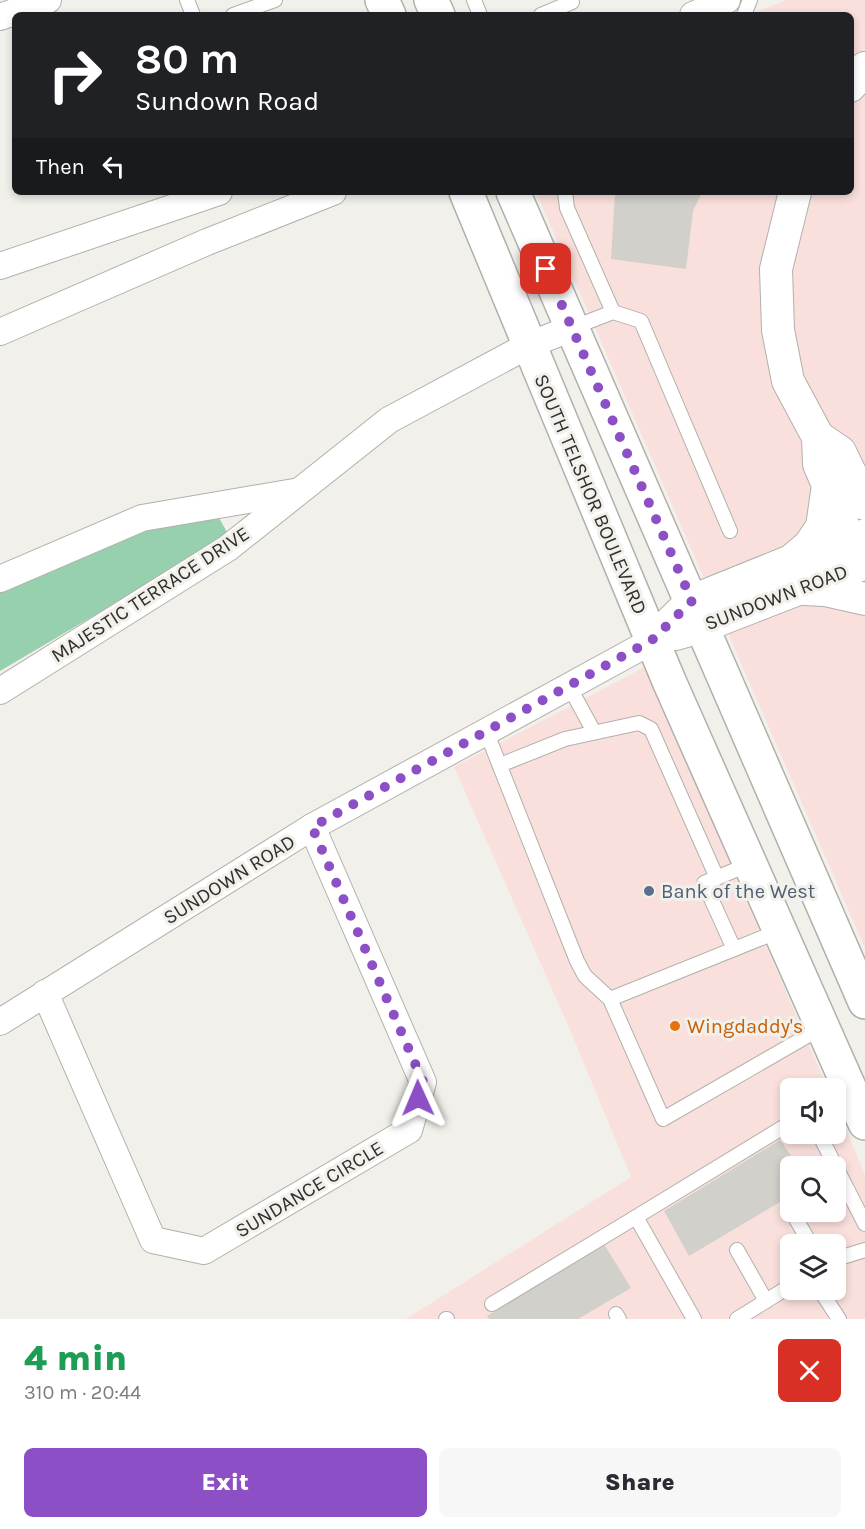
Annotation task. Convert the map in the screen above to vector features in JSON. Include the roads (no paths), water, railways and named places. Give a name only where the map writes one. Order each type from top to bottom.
[{"type":"main road","name":"SOUTH TELSHOR BOULEVARD","points":[[467,195],[652,640],[865,1124]]},
{"type":"main road","points":[[514,195],[698,613],[718,669],[865,1002]]},
{"type":"street","points":[[14,12],[48,0]]},
{"type":"street","points":[[699,12],[727,0]]},
{"type":"street","points":[[854,81],[865,68]]},
{"type":"street","points":[[0,266],[210,195]]},
{"type":"street","points":[[0,332],[207,242],[325,195]]},
{"type":"street","points":[[794,195],[776,269],[778,330],[788,381],[818,438],[819,464],[862,552]]},
{"type":"street","name":"MAJESTIC TERRACE DRIVE","points":[[0,691],[228,548],[296,491],[389,420],[529,345],[572,328]]},
{"type":"street","points":[[818,438],[840,452],[865,504]]},
{"type":"street","points":[[828,485],[822,527],[809,546],[796,575],[825,590],[865,599]]},
{"type":"street","name":"MAJESTIC TERRACE DRIVE","points":[[0,579],[142,518],[296,491]]},
{"type":"street","name":"SUNDOWN ROAD","points":[[0,1022],[312,827],[698,613],[862,552]]},
{"type":"street","name":"SUNDANCE CIRCLE","points":[[45,993],[153,1240],[204,1251],[409,1130],[423,1082],[312,827]]},
{"type":"lane","points":[[241,12],[275,0]]},
{"type":"lane","points":[[548,12],[572,1]]},
{"type":"lane","points":[[565,195],[567,208],[613,312]]},
{"type":"lane","points":[[572,328],[613,312],[641,321],[730,531]]},
{"type":"lane","points":[[568,686],[594,732]]},
{"type":"lane","points":[[500,765],[565,739],[594,732],[639,723],[651,729],[717,878]]},
{"type":"lane","points":[[486,731],[577,961],[585,976],[610,999],[663,1119],[821,1028]]},
{"type":"lane","points":[[734,949],[704,882],[750,864]]},
{"type":"lane","points":[[610,999],[779,931]]},
{"type":"lane","points":[[492,1304],[780,1129]]},
{"type":"lane","points":[[824,1144],[865,1224]]},
{"type":"lane","points":[[636,1217],[694,1319]]},
{"type":"lane","points":[[737,1250],[766,1301]]},
{"type":"lane","points":[[846,1256],[865,1250]]},
{"type":"lane","points":[[737,1319],[753,1315],[766,1301],[780,1292]]},
{"type":"lane","points":[[827,1300],[839,1319]]},
{"type":"place","name":"Bank of the West","points":[[649,891]]},
{"type":"place","name":"Wingdaddy's","points":[[675,1026]]}]
